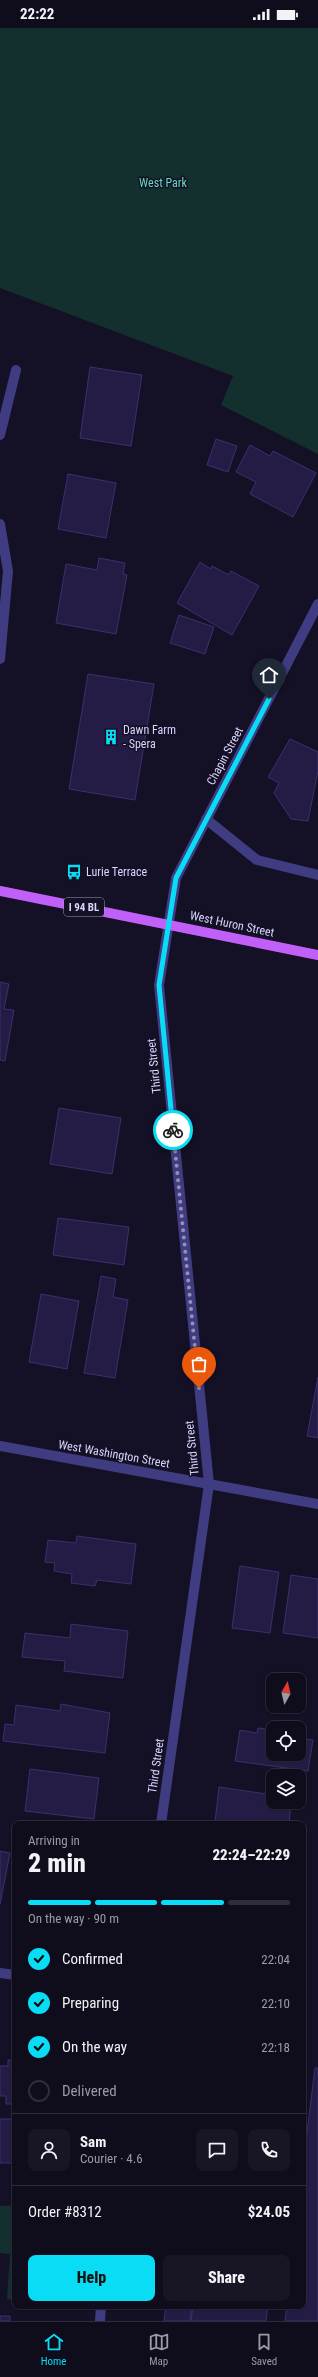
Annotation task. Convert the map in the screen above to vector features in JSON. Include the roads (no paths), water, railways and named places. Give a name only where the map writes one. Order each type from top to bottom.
[{"type":"main road","name":"West Huron Street","points":[[0,891],[318,955]]},
{"type":"street","points":[[0,435],[16,370]]},
{"type":"street","points":[[0,524],[4,570],[0,660]]},
{"type":"street","name":"Chapin Street","points":[[167,924],[176,878],[318,604]]},
{"type":"street","points":[[206,819],[257,860],[318,875]]},
{"type":"street","name":"Third Street","points":[[161,1821],[209,1484],[159,985],[167,924]]},
{"type":"street","name":"West Washington Street","points":[[0,1446],[318,1504]]},
{"type":"street","points":[[0,1972],[12,1974]]},
{"type":"street","points":[[100,2321],[101,2309]]},
{"type":"place","name":"Dawn Farm - Spera","points":[[111,737]]},
{"type":"place","name":"Lurie Terrace","points":[[74,872]]},
{"type":"park label","name":"West Park","points":[[163,183]]}]
